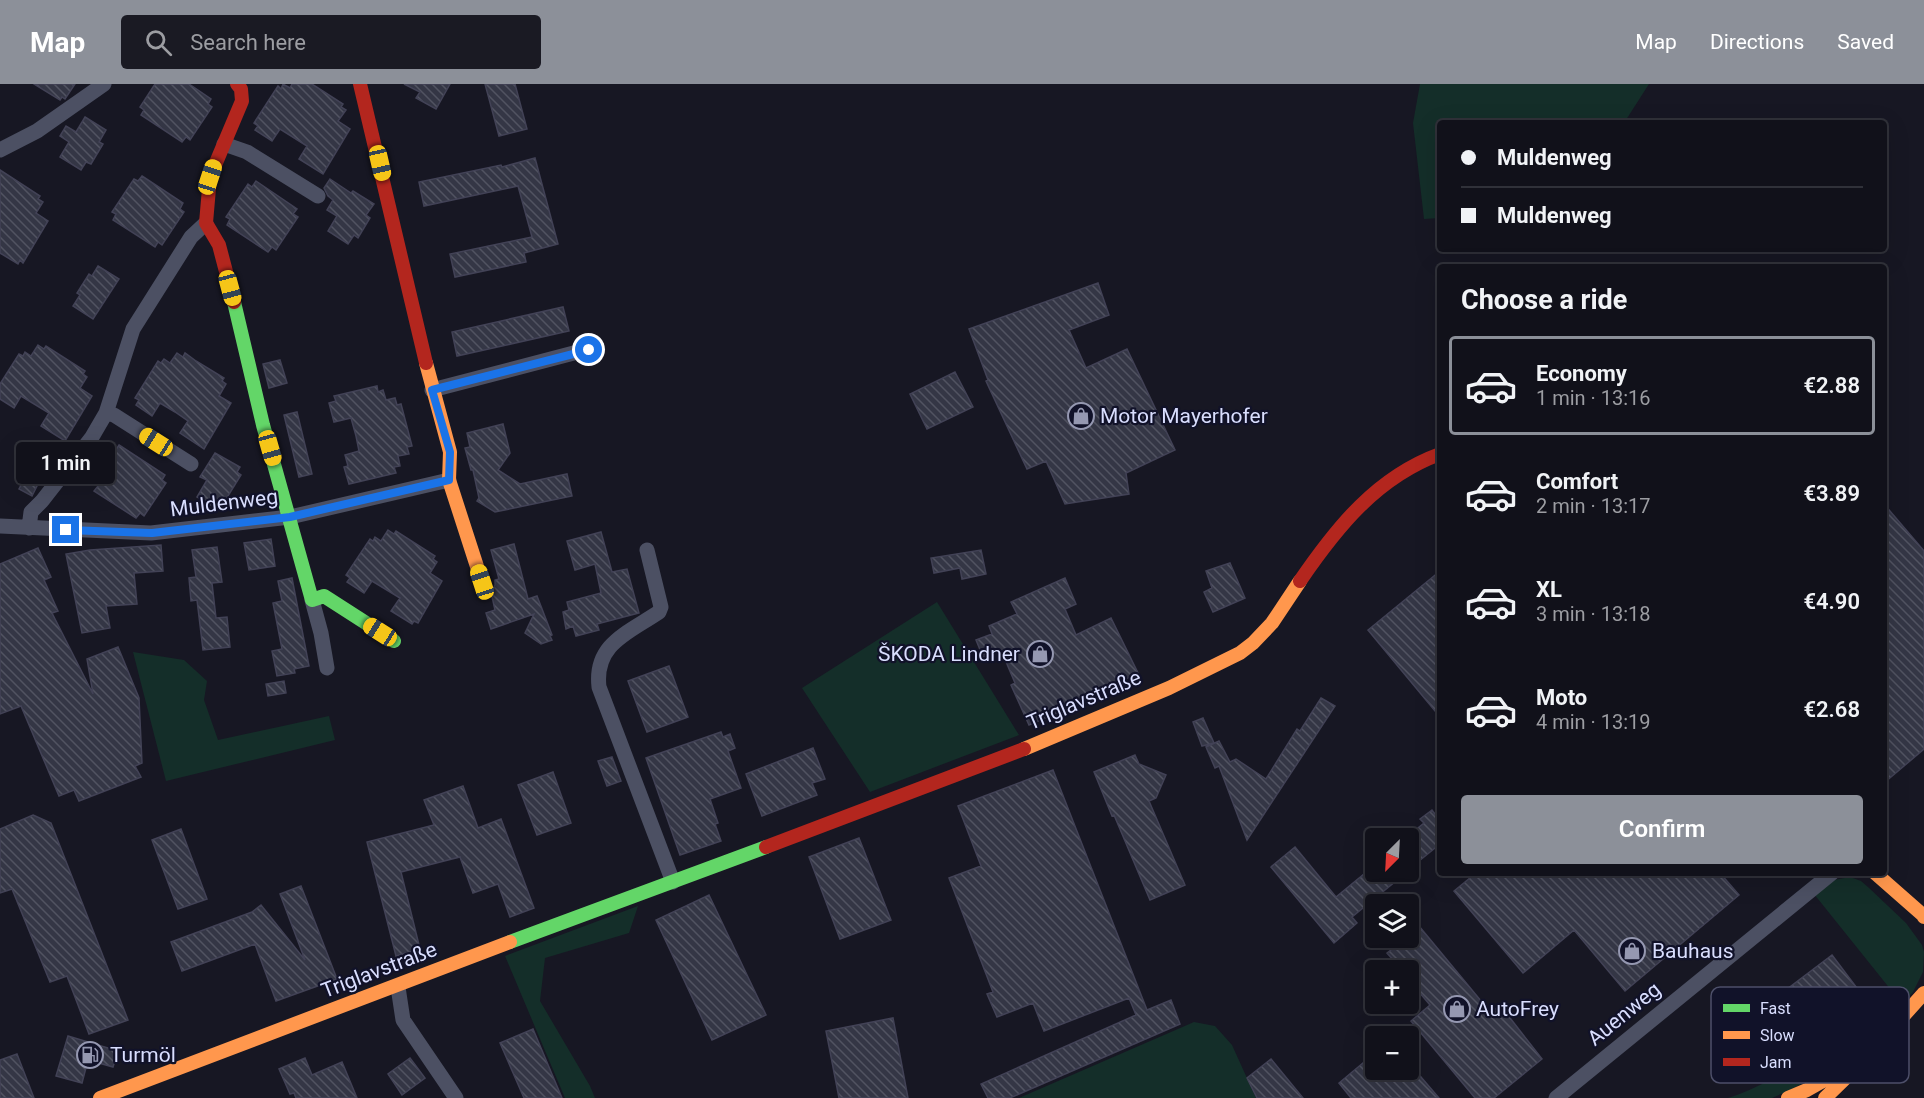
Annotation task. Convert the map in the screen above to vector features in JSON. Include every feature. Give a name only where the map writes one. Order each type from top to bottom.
[{"type":"street","points":[[0,150],[37,131],[104,84]]},
{"type":"street","points":[[29,528],[31,512],[74,462],[106,413],[133,329],[190,237],[206,223],[210,205],[208,189],[210,177],[242,101],[241,89],[237,84]]},
{"type":"street","points":[[360,84],[432,390],[450,452],[449,480],[482,582]]},
{"type":"street","points":[[224,144],[247,152],[318,196]]},
{"type":"street","points":[[206,223],[219,245],[263,425],[321,633],[327,668]]},
{"type":"street","points":[[432,390],[589,350]]},
{"type":"street","points":[[106,413],[191,464]]},
{"type":"street","name":"Triglavstraße","points":[[100,1098],[1032,745],[1232,658],[1246,650],[1270,628],[1335,535],[1369,497],[1391,477],[1437,455]]},
{"type":"street","name":"Muldenweg","points":[[0,526],[152,533],[290,517],[449,480]]},
{"type":"street","points":[[647,550],[661,607],[659,612],[615,642],[603,654],[597,676],[598,687],[673,882]]},
{"type":"street","points":[[312,600],[324,596],[394,641]]},
{"type":"street","name":"Auenweg","points":[[1556,1098],[1828,876]]},
{"type":"street","points":[[1878,876],[1924,916]]},
{"type":"street","points":[[1909,1010],[1921,997],[1924,984]]},
{"type":"street","points":[[398,987],[403,1020],[456,1098]]},
{"type":"street","points":[[1788,1098],[1821,1083]]},
{"type":"street","points":[[1825,1098],[1840,1083]]},
{"type":"green space","points":[[1420,84],[1649,84],[1626,120],[1437,120],[1437,218],[1424,219],[1413,123]]},
{"type":"green space","points":[[937,602],[1019,735],[870,792],[802,688]]},
{"type":"green space","points":[[133,652],[184,660],[207,681],[204,700],[218,740],[329,716],[335,740],[166,781]]},
{"type":"green space","points":[[1850,877],[1861,881],[1906,923],[1922,945],[1923,972],[1909,996],[1909,987],[1889,987],[1814,894],[1834,880]]},
{"type":"green space","points":[[638,906],[629,933],[545,958],[540,1001],[595,1098],[565,1098],[505,956]]},
{"type":"green space","points":[[1194,1022],[1215,1026],[1232,1045],[1256,1098],[1019,1098]]},
{"type":"green space","points":[[1762,1083],[1803,1083],[1772,1098],[1728,1098]]},
{"type":"building","points":[[34,84],[75,84],[65,99],[62,97],[60,100]]},
{"type":"building","points":[[155,84],[189,84],[211,99],[208,104],[212,107],[190,140],[186,137],[182,142],[141,115],[144,110],[140,107]]},
{"type":"building","points":[[283,84],[290,88],[292,84],[312,84],[343,104],[341,107],[346,110],[338,121],[350,129],[323,174],[299,159],[307,146],[280,129],[272,141],[255,130],[258,126],[254,123],[278,86],[281,89]]},
{"type":"building","points":[[404,84],[450,84],[436,109],[416,98],[420,92]]},
{"type":"building","points":[[485,84],[515,84],[527,129],[499,136]]},
{"type":"building","points":[[85,117],[106,130],[99,142],[103,144],[91,164],[86,162],[81,170],[60,157],[69,142],[60,136],[66,126],[76,132]]},
{"type":"building","points":[[535,158],[558,244],[524,253],[526,262],[455,277],[450,254],[532,237],[518,186],[424,206],[419,182],[501,165],[502,167]]},
{"type":"building","points":[[0,170],[40,196],[38,199],[43,202],[36,213],[48,221],[23,263],[20,260],[18,264],[0,253]]},
{"type":"building","points":[[142,176],[183,203],[180,209],[184,212],[162,245],[158,242],[155,247],[113,220],[116,214],[112,212],[134,179],[138,181]]},
{"type":"building","points":[[330,179],[374,204],[366,215],[370,218],[358,238],[354,235],[348,244],[328,231],[337,216],[327,210],[333,200],[324,188]]},
{"type":"building","points":[[256,181],[297,209],[293,214],[298,217],[276,250],[272,247],[268,252],[227,225],[230,219],[226,217],[248,184],[252,187]]},
{"type":"building","points":[[98,266],[119,279],[93,319],[73,306],[80,295],[77,293],[89,274],[92,276]]},
{"type":"building","name":"Motor Mayerhofer","points":[[1098,283],[1109,315],[1069,330],[1086,368],[1127,349],[1175,450],[1126,473],[1129,494],[1065,504],[1046,461],[1027,469],[986,381],[988,380],[969,329]]},
{"type":"building","points":[[563,307],[569,331],[457,356],[452,332]]},
{"type":"building","points":[[38,345],[44,349],[46,346],[85,371],[83,374],[87,377],[80,388],[92,396],[65,441],[41,426],[49,413],[21,396],[14,408],[0,399],[0,384],[19,354],[23,356],[25,352],[31,356]]},
{"type":"building","points":[[177,353],[183,357],[185,353],[224,378],[222,381],[226,384],[219,396],[231,403],[204,449],[180,433],[188,421],[175,412],[160,403],[152,416],[136,405],[139,400],[135,398],[158,361],[161,363],[164,359],[170,363]]},
{"type":"building","points":[[280,360],[287,383],[269,388],[263,364]]},
{"type":"building","points":[[955,372],[973,407],[927,429],[910,394]]},
{"type":"building","points":[[377,386],[378,392],[383,390],[386,400],[395,398],[397,405],[401,404],[412,446],[407,447],[409,454],[398,456],[400,466],[394,467],[396,473],[349,484],[344,467],[348,466],[345,455],[359,451],[356,436],[351,418],[334,422],[329,403],[336,401],[334,396]]},
{"type":"building","points":[[297,412],[312,474],[299,477],[284,415]]},
{"type":"building","points":[[503,424],[510,453],[498,470],[520,484],[567,474],[572,496],[495,512],[477,501],[479,498],[473,470],[471,470],[465,448],[470,447],[467,433]]},
{"type":"building","points":[[119,445],[165,475],[162,480],[166,483],[144,516],[140,513],[136,518],[94,491],[98,486],[94,483]]},
{"type":"building","points":[[215,453],[240,467],[237,472],[241,475],[223,504],[219,502],[216,508],[197,497],[207,480],[200,477]]},
{"type":"building","points":[[33,462],[46,468],[32,496],[19,489]]},
{"type":"building","points":[[1887,508],[1924,551],[1924,749],[1887,780]]},
{"type":"building","points":[[388,530],[394,534],[396,531],[435,556],[433,559],[437,562],[430,573],[442,581],[418,623],[414,621],[412,624],[391,611],[400,598],[372,581],[364,593],[347,582],[350,578],[346,575],[370,539],[373,541],[375,537],[381,541]]},
{"type":"building","points":[[601,532],[612,572],[627,569],[639,613],[597,624],[599,630],[576,636],[573,626],[566,629],[563,612],[569,610],[567,602],[601,593],[595,564],[575,570],[567,541]]},
{"type":"building","points":[[271,539],[275,566],[249,570],[244,543]]},
{"type":"building","points":[[514,544],[528,599],[537,596],[552,635],[550,636],[552,640],[541,644],[525,633],[534,614],[491,629],[486,613],[495,610],[491,592],[495,580],[499,579],[491,550]]},
{"type":"building","points":[[161,545],[163,571],[134,573],[137,604],[106,606],[110,628],[82,633],[66,554]]},
{"type":"building","points":[[217,547],[222,582],[212,583],[216,618],[227,617],[230,647],[203,650],[197,600],[191,601],[189,578],[196,577],[192,550]]},
{"type":"building","points":[[38,548],[51,577],[44,580],[58,611],[52,613],[93,694],[87,659],[118,647],[139,698],[142,763],[135,766],[141,777],[79,801],[74,790],[59,796],[21,706],[0,714],[0,564]]},
{"type":"building","points":[[981,550],[986,574],[962,579],[960,568],[934,573],[931,558]]},
{"type":"building","points":[[1230,563],[1245,598],[1213,612],[1204,592],[1212,588],[1206,571]]},
{"type":"building","points":[[1437,573],[1437,713],[1368,630]]},
{"type":"building","points":[[292,578],[309,666],[294,669],[295,673],[277,676],[272,651],[282,649],[273,603],[282,601],[278,581]]},
{"type":"building","name":"ŠKODA Lindner","points":[[1065,578],[1076,604],[1065,609],[1076,635],[1111,618],[1138,673],[1096,694],[1097,696],[1029,725],[1011,685],[1015,683],[1001,650],[983,657],[976,640],[992,634],[989,626],[1017,614],[1011,602]]},
{"type":"building","points":[[669,666],[688,717],[647,732],[628,681]]},
{"type":"building","points":[[284,681],[286,693],[268,696],[266,684]]},
{"type":"building","points":[[1321,698],[1335,706],[1247,840],[1219,766],[1215,768],[1206,747],[1219,741],[1230,762],[1236,759],[1266,779],[1297,729],[1300,731]]},
{"type":"building","points":[[1203,718],[1214,743],[1202,746],[1193,722]]},
{"type":"building","points":[[721,732],[723,737],[730,734],[735,748],[728,751],[741,788],[710,799],[721,841],[680,855],[646,758]]},
{"type":"building","points":[[813,748],[825,779],[812,783],[817,795],[762,816],[746,774]]},
{"type":"building","points":[[1135,755],[1139,764],[1166,775],[1156,798],[1149,801],[1185,885],[1150,900],[1094,772]]},
{"type":"building","points":[[612,757],[621,781],[607,786],[598,761]]},
{"type":"building","points":[[1053,770],[1147,1010],[1171,1000],[1180,1024],[1010,1098],[988,1098],[981,1084],[1136,1015],[1129,998],[1044,1031],[1033,1003],[997,1017],[987,994],[993,992],[949,878],[981,866],[958,806]]},
{"type":"building","points":[[553,772],[571,823],[537,835],[518,785]]},
{"type":"building","points":[[463,786],[478,828],[501,819],[534,908],[510,917],[498,884],[473,893],[460,857],[401,872],[420,949],[396,956],[367,842],[434,825],[424,800]]},
{"type":"building","points":[[1432,810],[1435,814],[1437,812],[1437,846],[1419,861],[1418,828],[1424,823],[1420,819]]},
{"type":"building","points":[[33,815],[51,823],[128,1020],[89,1034],[67,976],[50,982],[12,889],[0,893],[0,829]]},
{"type":"building","points":[[181,829],[207,899],[178,909],[152,840]]},
{"type":"building","points":[[859,838],[891,920],[840,939],[809,857]]},
{"type":"building","points":[[1295,847],[1336,897],[1365,873],[1365,882],[1395,882],[1380,894],[1365,894],[1365,906],[1352,917],[1357,923],[1334,943],[1271,867]]},
{"type":"building","name":"Bauhaus","points":[[1472,876],[1723,876],[1739,895],[1625,991],[1574,930],[1523,973],[1454,891]]},
{"type":"building","points":[[301,886],[337,979],[276,1001],[255,944],[182,971],[171,942],[252,912],[261,905],[305,960],[280,894]]},
{"type":"building","points":[[709,895],[766,1015],[712,1040],[656,920]]},
{"type":"building","name":"AutoFrey","points":[[1419,926],[1491,1013],[1500,1005],[1542,1059],[1494,1098],[1475,1098],[1419,1031],[1419,1026],[1415,1026],[1411,1021],[1430,1005],[1419,992],[1419,960],[1393,960],[1387,953],[1393,948],[1419,948]]},
{"type":"building","points":[[1832,955],[1856,987],[1790,987]]},
{"type":"building","points":[[893,1018],[908,1098],[839,1098],[826,1031]]},
{"type":"building","points":[[533,1029],[562,1098],[524,1098],[500,1043]]},
{"type":"building","name":"Turmöl","points":[[68,1036],[118,1051],[113,1067],[88,1060],[82,1083],[56,1076]]},
{"type":"building","points":[[17,1054],[34,1098],[0,1098],[0,1060]]},
{"type":"building","points":[[305,1058],[312,1075],[342,1062],[357,1098],[296,1098],[294,1093],[290,1094],[279,1069]]},
{"type":"building","points":[[410,1058],[425,1078],[402,1095],[388,1074]]},
{"type":"building","points":[[1271,1059],[1303,1098],[1257,1098],[1247,1078]]},
{"type":"building","points":[[1365,1061],[1365,1080],[1419,1080],[1419,1075],[1439,1098],[1351,1098],[1339,1083]]},
{"type":"traffic: fast","points":[[234,302],[263,425],[312,600],[324,596],[394,641]]},
{"type":"traffic: fast","points":[[510,942],[766,847]]},
{"type":"traffic: slow","points":[[426,363],[450,452],[449,480],[482,582]]},
{"type":"traffic: slow","points":[[1024,749],[1169,688],[1240,653],[1272,623],[1300,581]]},
{"type":"traffic: slow","points":[[1878,876],[1924,916]]},
{"type":"traffic: slow","points":[[100,1098],[510,942]]},
{"type":"traffic: slow","points":[[1909,1010],[1924,993]]},
{"type":"traffic: slow","points":[[1788,1098],[1819,1083]]},
{"type":"traffic: slow","points":[[1825,1098],[1840,1083]]},
{"type":"traffic: jam","points":[[234,302],[219,245],[206,223],[210,177],[242,101],[241,89],[237,84]]},
{"type":"traffic: jam","points":[[360,84],[426,363]]},
{"type":"traffic: jam","points":[[1300,581],[1344,523],[1360,506],[1397,476],[1437,455]]},
{"type":"traffic: jam","points":[[766,847],[1024,749]]},
{"type":"place","name":"Motor Mayerhofer","points":[[1081,416]]},
{"type":"place","name":"ŠKODA Lindner","points":[[1040,654]]},
{"type":"place","name":"Bauhaus","points":[[1632,951]]},
{"type":"place","name":"AutoFrey","points":[[1457,1009]]},
{"type":"place","name":"Turmöl","points":[[90,1055]]},
{"type":"route","points":[[66,530],[152,533],[290,517],[449,480],[450,452],[432,390],[589,350]]}]
